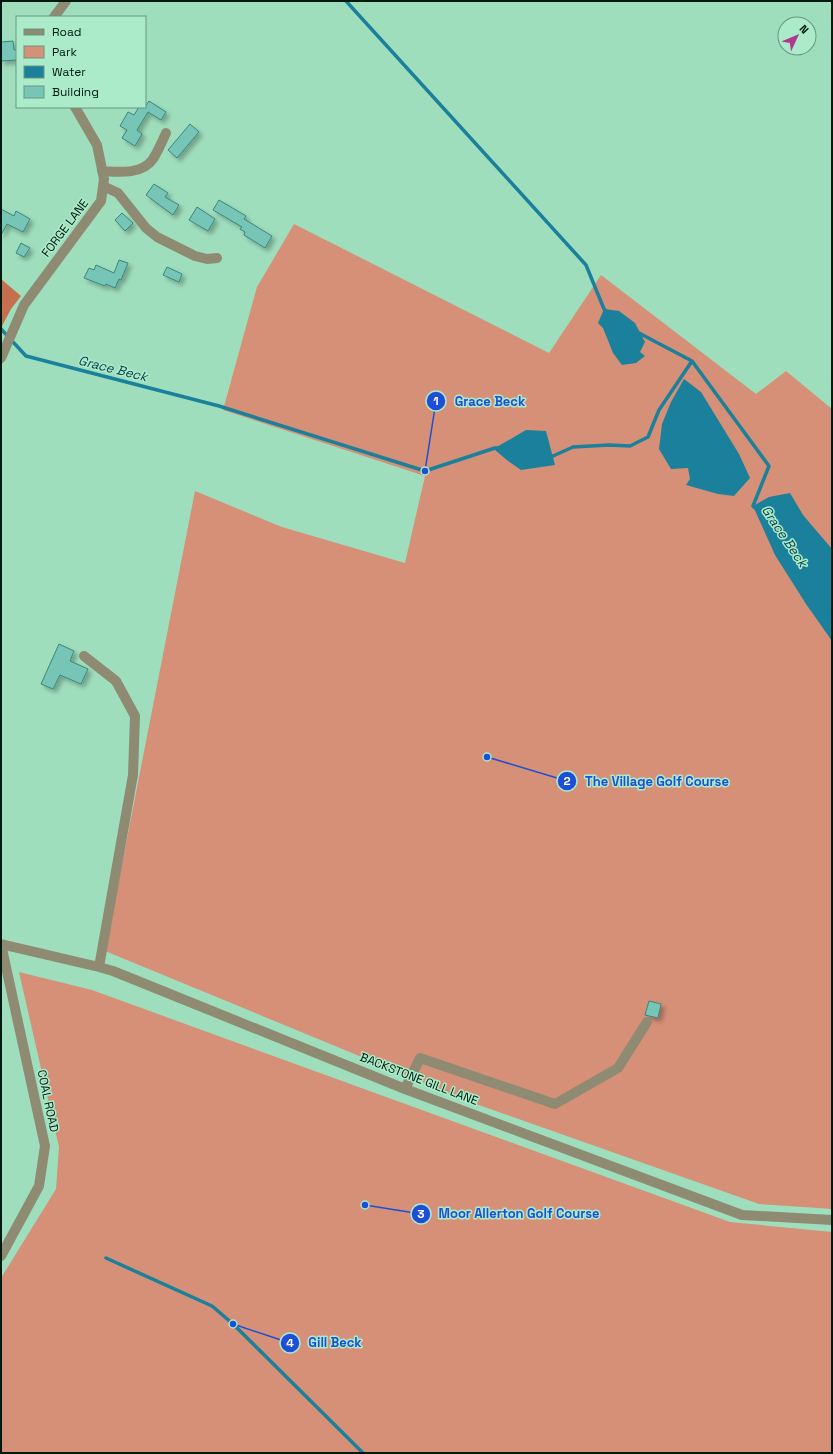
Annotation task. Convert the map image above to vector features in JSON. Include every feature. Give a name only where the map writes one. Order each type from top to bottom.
[{"type":"street","points":[[55,16],[66,1]]},
{"type":"street","name":"FORGE LANE","points":[[1,358],[24,305],[101,201],[104,179],[97,145],[76,108]]},
{"type":"street","points":[[102,171],[122,173],[142,168],[152,160],[166,134]]},
{"type":"street","points":[[103,186],[118,193],[146,228],[157,237],[195,256],[207,260],[217,258]]},
{"type":"street","points":[[84,656],[116,681],[135,716],[133,775],[99,966]]},
{"type":"street","name":"BACKSTONE GILL LANE","points":[[1,944],[99,966],[405,1088],[742,1215],[832,1220]]},
{"type":"street","name":"COAL ROAD","points":[[1,944],[45,1146],[39,1186],[1,1256]]},
{"type":"street","points":[[405,1088],[420,1058],[555,1104],[618,1068],[647,1022]]},
{"type":"green space","points":[[294,224],[549,353],[601,275],[756,394],[786,371],[832,409],[832,1209],[759,1204],[473,1103],[105,951],[195,491],[282,527],[405,563],[425,476],[223,410],[257,287]]},
{"type":"green space","points":[[19,972],[92,990],[730,1222],[832,1232],[832,1453],[1,1453],[1,1278],[56,1189],[59,1147]]},
{"type":"shaded area","points":[[1,279],[21,296],[11,309],[1,328]]},
{"type":"water","points":[[604,309],[619,311],[635,323],[645,342],[640,352],[645,356],[636,363],[622,365],[613,353],[603,328],[598,323]]},
{"type":"water","points":[[684,379],[701,392],[739,454],[750,478],[734,496],[718,494],[686,485],[690,479],[688,468],[671,469],[659,449],[662,424],[671,402]]},
{"type":"water","points":[[526,430],[546,431],[555,465],[521,470],[495,450],[495,448]]},
{"type":"water","points":[[790,493],[803,515],[832,549],[832,641],[806,604],[775,555],[753,506],[769,497]]},
{"type":"building","points":[[13,41],[14,50],[16,50],[16,60],[1,61],[1,42]]},
{"type":"building","points":[[149,101],[166,112],[161,120],[148,112],[137,130],[142,134],[135,146],[122,138],[127,130],[120,126],[128,112],[134,115],[138,108],[146,108]]},
{"type":"building","points":[[190,124],[199,132],[177,158],[168,150]]},
{"type":"building","points":[[154,184],[168,193],[165,197],[179,205],[173,215],[146,195]]},
{"type":"building","points":[[219,200],[246,216],[244,219],[272,236],[265,248],[244,235],[245,232],[240,229],[242,227],[213,210]]},
{"type":"building","points":[[197,207],[215,219],[208,231],[189,220]]},
{"type":"building","points":[[1,209],[14,216],[16,211],[30,219],[23,232],[7,224],[1,235]]},
{"type":"building","points":[[122,213],[133,223],[125,231],[115,220]]},
{"type":"building","points":[[21,243],[30,248],[24,257],[16,253]]},
{"type":"building","points":[[119,260],[128,263],[121,280],[119,279],[115,288],[84,278],[89,268],[94,270],[96,265],[114,273]]},
{"type":"building","points":[[167,267],[182,274],[179,282],[163,275]]},
{"type":"building","points":[[59,644],[74,651],[70,661],[88,669],[81,684],[60,675],[53,689],[41,684]]},
{"type":"building","points":[[649,1001],[661,1004],[658,1018],[645,1015]]},
{"type":"waterway","points":[[346,1],[586,265],[604,309],[607,312]]},
{"type":"waterway","name":"Grace Beck","points":[[1,329],[26,356],[219,406],[425,471],[495,448],[500,448]]},
{"type":"waterway","name":"Grace Beck","points":[[637,332],[692,361],[769,466],[753,506],[755,508]]},
{"type":"waterway","name":"Grace Beck","points":[[550,456],[573,447],[609,445],[630,446],[648,437],[659,410],[692,361]]},
{"type":"waterway","points":[[106,1258],[212,1306],[233,1324],[363,1453]]},
{"type":"place","name":"Grace Beck","points":[[425,471]]},
{"type":"place","name":"The Village Golf Course","points":[[487,757]]},
{"type":"place","name":"Moor Allerton Golf Course","points":[[365,1205]]},
{"type":"place","name":"Gill Beck","points":[[233,1324]]}]
